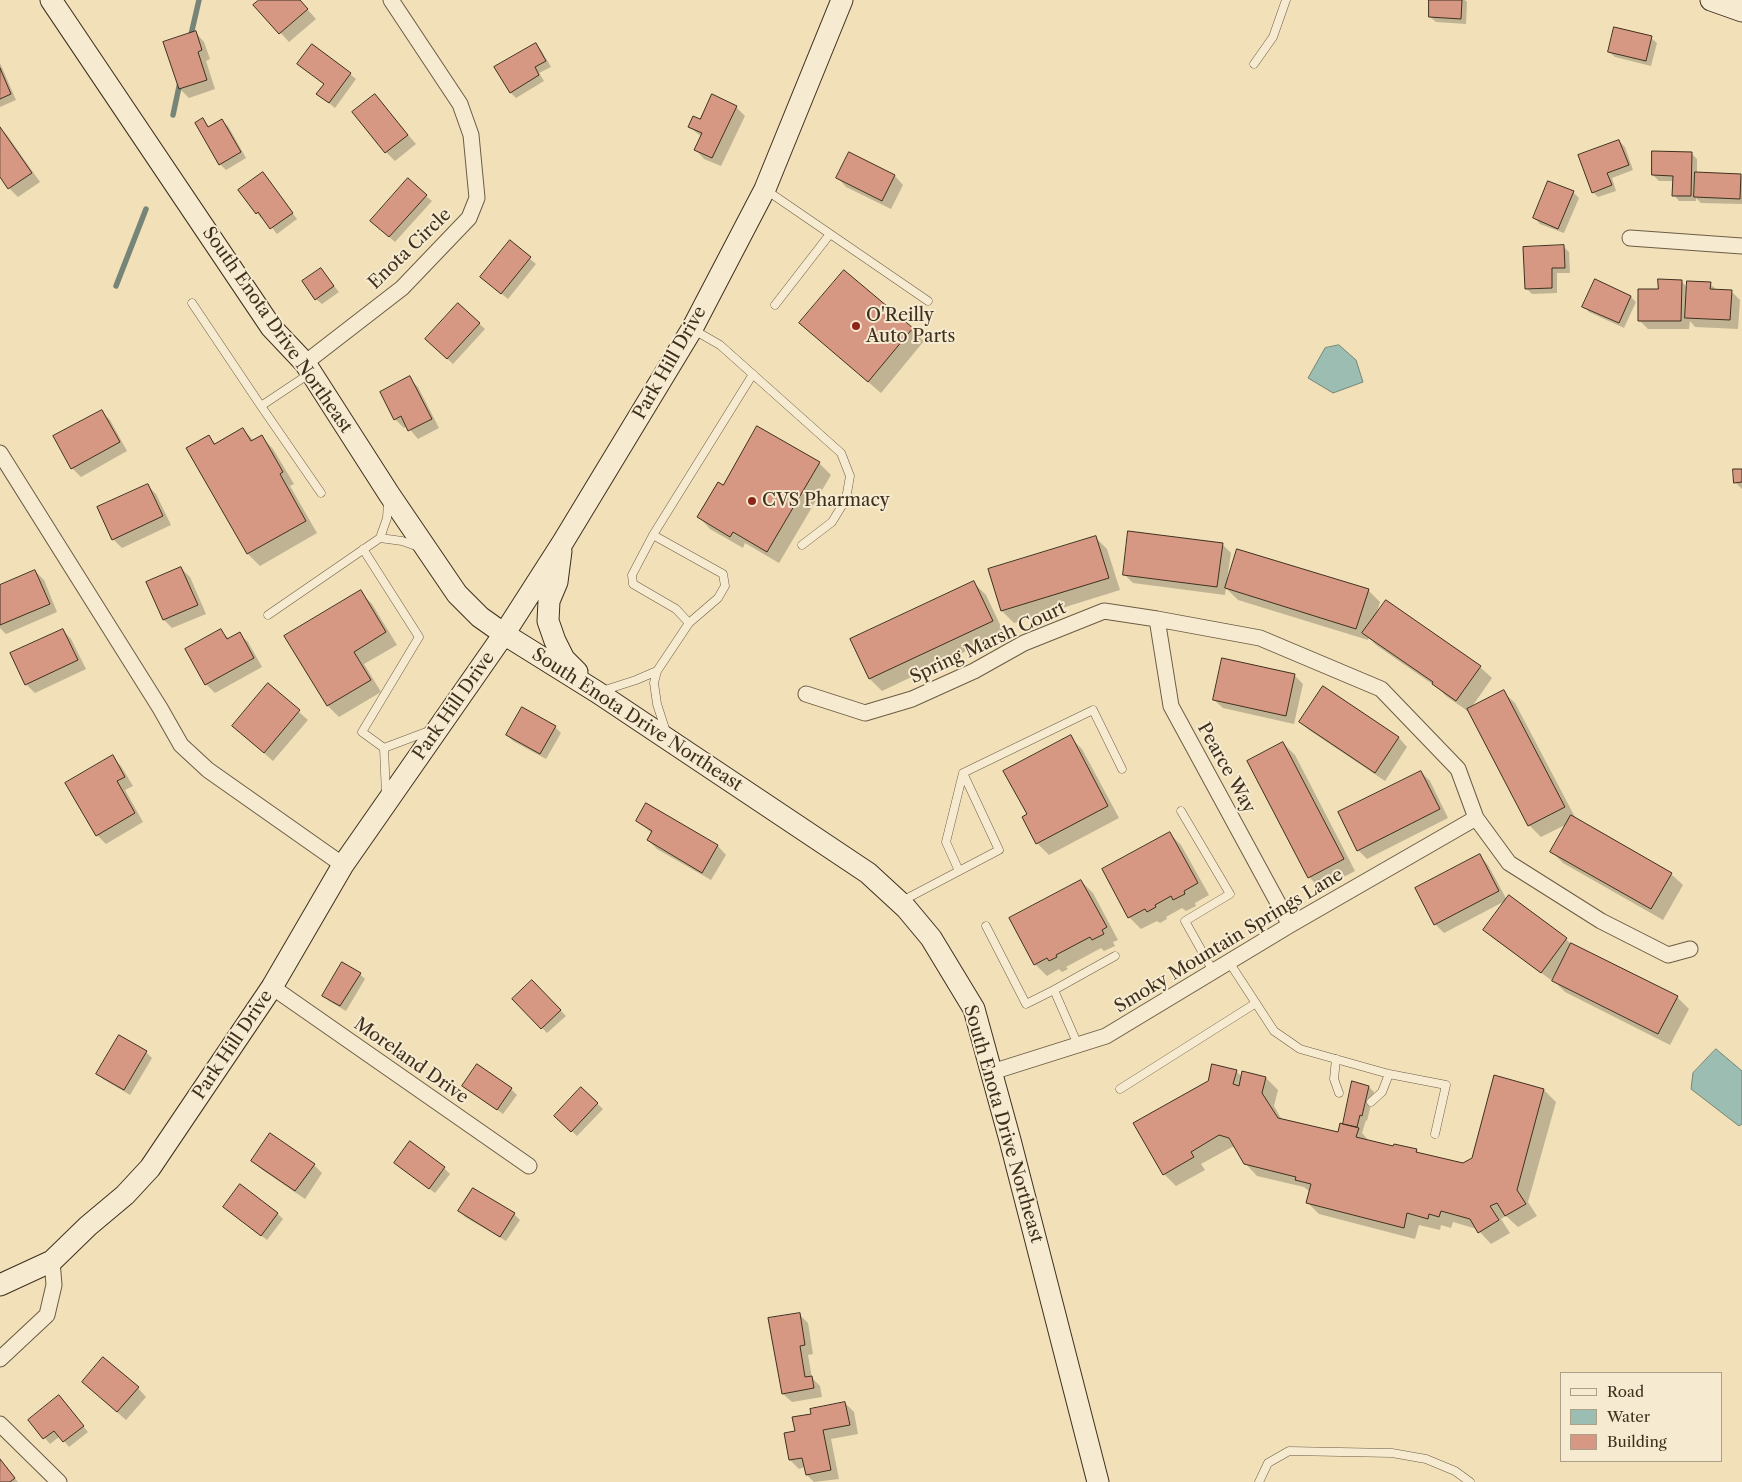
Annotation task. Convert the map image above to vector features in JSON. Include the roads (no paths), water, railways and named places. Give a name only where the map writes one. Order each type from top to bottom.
[{"type":"main road","name":"South Enota Drive Northeast","points":[[51,0],[271,327],[308,368],[389,494],[457,594],[480,617],[504,634],[597,692],[868,873],[900,902],[931,938],[974,1009],[1098,1482]]},
{"type":"main road","name":"Park Hill Drive","points":[[0,1285],[52,1261],[88,1226],[125,1195],[150,1168],[272,987],[342,865],[504,634],[563,542],[692,329],[765,189],[842,0]]},
{"type":"main road","points":[[1711,0],[1742,12]]},
{"type":"main road","points":[[563,542],[557,582],[549,601],[548,621],[564,659],[597,692]]},
{"type":"street","name":"Enota Circle","points":[[308,368],[402,288],[469,218],[477,198],[471,135],[460,104],[391,0]]},
{"type":"street","points":[[1630,238],[1742,246]]},
{"type":"street","points":[[0,453],[160,708],[180,745],[208,770],[342,865]]},
{"type":"street","name":"Spring Marsh Court","points":[[806,694],[865,713],[912,699],[974,671],[1024,643],[1104,611],[1260,638],[1381,689],[1458,769],[1476,818],[1509,863],[1601,921],[1668,955],[1690,949]]},
{"type":"street","name":"Pearce Way","points":[[1157,619],[1171,706],[1290,925]]},
{"type":"street","name":"Smoky Mountain Springs Lane","points":[[992,1072],[1106,1036],[1290,925],[1476,818]]},
{"type":"street","name":"Moreland Drive","points":[[272,987],[529,1166]]},
{"type":"street","points":[[0,1359],[47,1315],[54,1285],[52,1261]]},
{"type":"street","points":[[0,1424],[59,1482]]},
{"type":"lane","points":[[1254,64],[1273,37],[1286,0]]},
{"type":"lane","points":[[765,189],[928,301]]},
{"type":"lane","points":[[775,305],[830,234]]},
{"type":"lane","points":[[192,303],[321,493]]},
{"type":"lane","points":[[692,329],[720,345],[841,454],[850,476],[846,499],[832,522],[802,545]]},
{"type":"lane","points":[[261,406],[308,368]]},
{"type":"lane","points":[[689,623],[676,609],[633,584],[632,575],[653,536],[753,374]]},
{"type":"lane","points":[[268,615],[380,538],[386,518],[389,494]]},
{"type":"lane","points":[[653,536],[723,574],[725,586],[718,598],[689,623],[657,671],[654,683],[657,704],[669,740]]},
{"type":"lane","points":[[380,538],[402,541],[428,551]]},
{"type":"lane","points":[[363,549],[419,637],[362,732],[384,748],[386,803]]},
{"type":"lane","points":[[597,692],[636,680],[657,671]]},
{"type":"lane","points":[[963,773],[1093,710],[1122,769]]},
{"type":"lane","points":[[384,748],[439,728]]},
{"type":"lane","points":[[900,902],[999,850],[963,773]]},
{"type":"lane","points":[[959,871],[946,842],[963,773]]},
{"type":"lane","points":[[1181,810],[1230,894],[1185,921],[1213,972]]},
{"type":"lane","points":[[986,926],[1026,1004],[1115,956]]},
{"type":"lane","points":[[1229,962],[1274,1030],[1300,1049],[1389,1074],[1446,1085],[1435,1134]]},
{"type":"lane","points":[[1054,990],[1078,1045]]},
{"type":"lane","points":[[1120,1089],[1256,1003]]},
{"type":"lane","points":[[1336,1059],[1334,1079],[1339,1093]]},
{"type":"lane","points":[[1371,1102],[1382,1092],[1389,1074]]},
{"type":"lane","points":[[1260,1482],[1268,1463],[1289,1450],[1392,1453],[1426,1459],[1455,1471],[1470,1482]]},
{"type":"water","points":[[1339,345],[1356,360],[1363,382],[1333,393],[1308,378],[1325,348]]},
{"type":"water","points":[[1716,1049],[1742,1071],[1742,1124],[1739,1126],[1691,1089],[1693,1073]]},
{"type":"waterway","points":[[190,39],[199,0]]},
{"type":"waterway","points":[[173,115],[180,82]]},
{"type":"waterway","points":[[116,286],[146,209]]},
{"type":"place","name":"O'Reilly Auto Parts","points":[[856,326]]},
{"type":"place","name":"CVS Pharmacy","points":[[752,501]]}]
